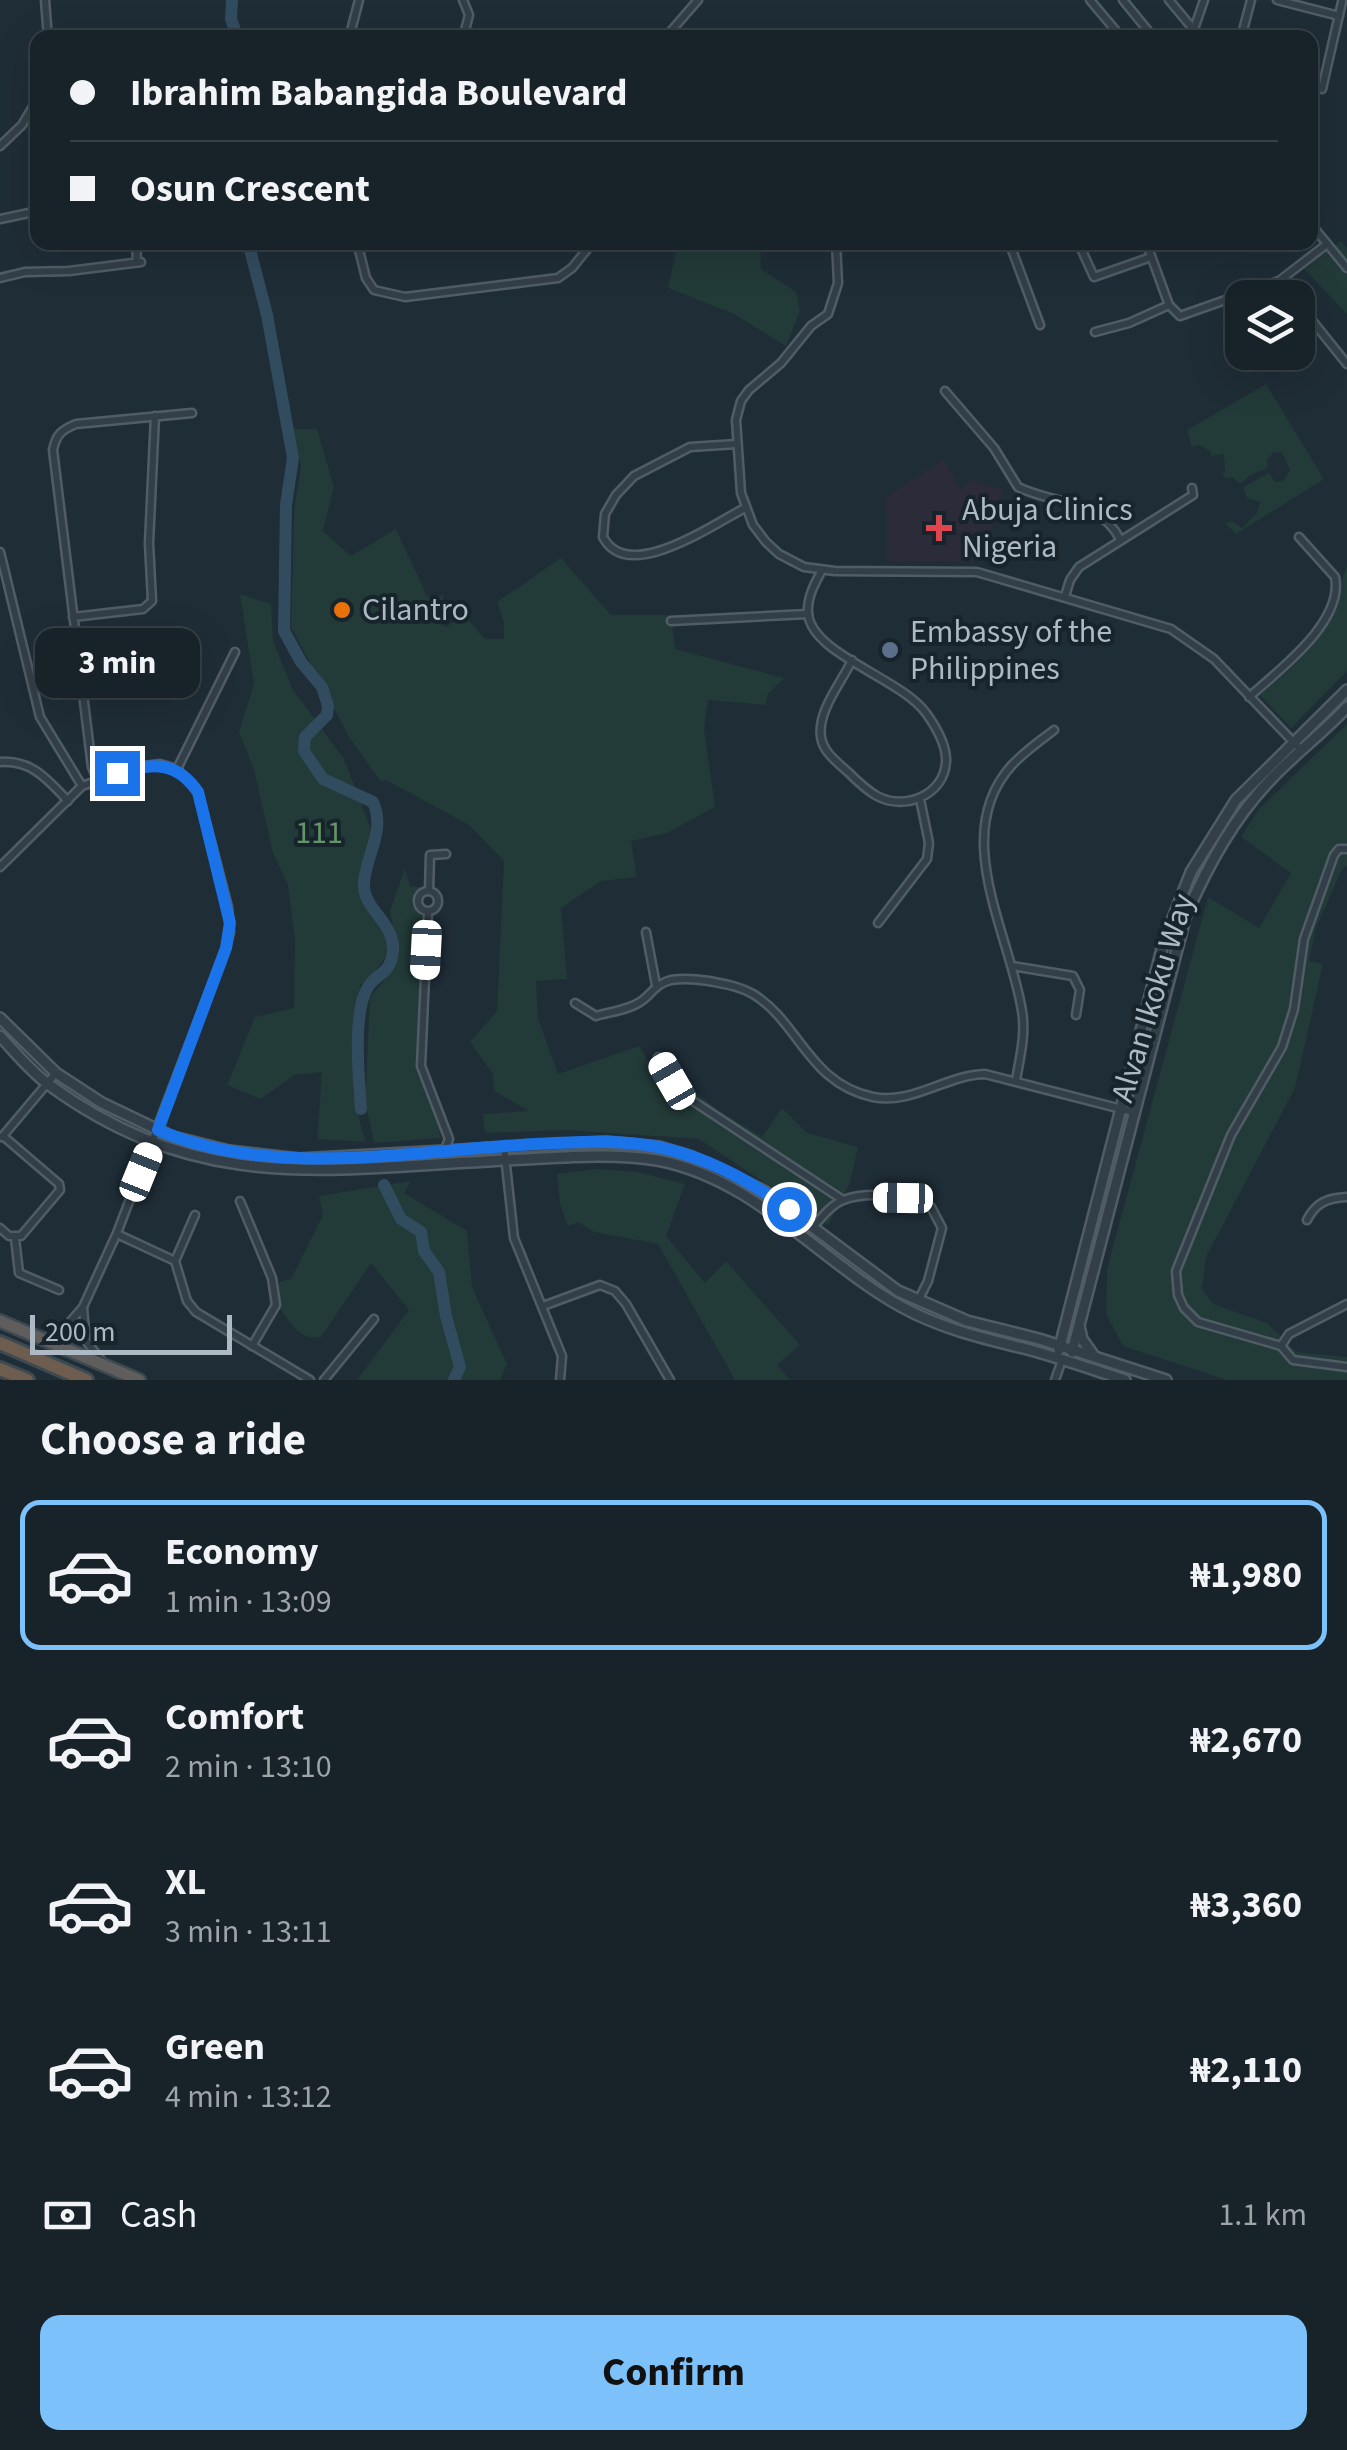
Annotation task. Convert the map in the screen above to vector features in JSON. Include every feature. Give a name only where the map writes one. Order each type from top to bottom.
[{"type":"highway","points":[[0,1321],[138,1380]]},
{"type":"highway","points":[[0,1342],[86,1380]]},
{"type":"highway","points":[[0,1369],[26,1380]]},
{"type":"street","points":[[45,0],[47,30]]},
{"type":"street","points":[[351,30],[359,0]]},
{"type":"street","points":[[463,0],[469,15],[464,30]]},
{"type":"street","points":[[672,30],[698,0]]},
{"type":"street","points":[[1090,0],[1115,30]]},
{"type":"street","points":[[1124,0],[1147,30]]},
{"type":"street","points":[[1168,0],[1189,30]]},
{"type":"street","points":[[1193,30],[1204,0]]},
{"type":"street","points":[[1243,30],[1250,0]]},
{"type":"street","points":[[1276,0],[1338,16]]},
{"type":"street","points":[[1322,90],[1342,2]]},
{"type":"street","points":[[0,146],[30,112]]},
{"type":"street","points":[[0,219],[30,213]]},
{"type":"street","points":[[1318,233],[1347,268]]},
{"type":"street","points":[[1279,280],[1327,244]]},
{"type":"street","points":[[0,278],[25,272],[139,262],[137,250]]},
{"type":"street","points":[[359,250],[366,278],[374,290],[405,297],[558,278],[587,250]]},
{"type":"street","points":[[836,250],[838,283],[828,314],[811,326],[781,363],[749,390],[736,420],[741,493],[753,525],[779,554],[804,567],[822,570],[959,570],[993,576],[1172,629],[1205,651],[1300,750]]},
{"type":"street","points":[[1012,250],[1040,325]]},
{"type":"street","points":[[1082,250],[1094,277],[1152,258]]},
{"type":"street","points":[[1149,250],[1174,314],[1187,315],[1225,301]]},
{"type":"street","points":[[1095,332],[1128,324],[1169,305]]},
{"type":"street","points":[[1315,325],[1347,364]]},
{"type":"street","points":[[945,390],[994,448],[1018,488],[1097,512],[1112,524],[1120,539]]},
{"type":"street","points":[[97,779],[92,767],[73,617],[53,450],[55,438],[63,429],[76,424],[192,412]]},
{"type":"street","points":[[73,617],[144,608],[152,601],[149,542],[155,416]]},
{"type":"street","points":[[737,444],[690,447],[634,476],[605,514],[603,537],[612,550],[647,556],[746,508]]},
{"type":"street","points":[[1065,596],[1078,567],[1192,495],[1192,488]]},
{"type":"street","points":[[1249,698],[1316,634],[1333,602],[1335,577],[1300,537]]},
{"type":"street","points":[[0,552],[40,717],[82,786]]},
{"type":"street","points":[[822,570],[810,596],[808,614],[817,636],[905,691],[940,736],[945,770],[930,792],[920,799],[890,801],[877,796],[825,748],[821,730],[828,707],[852,660]]},
{"type":"street","points":[[672,621],[808,614]]},
{"type":"street","points":[[176,768],[235,652]]},
{"type":"street","name":"Alvan Ikoku Way","points":[[1062,1360],[1060,1346],[1164,941],[1191,872],[1236,800],[1347,690]]},
{"type":"street","name":"Alvan Ikoku Way","points":[[1062,1360],[1072,1349],[1177,944],[1204,877],[1248,806],[1347,707]]},
{"type":"street","points":[[1016,1080],[1023,1028],[1012,966],[990,899],[987,814],[996,788],[1010,768],[1054,730]]},
{"type":"street","points":[[0,762],[32,767],[68,801]]},
{"type":"street","points":[[0,866],[82,786],[136,767],[160,764],[176,768],[198,792],[228,907],[230,932],[158,1130],[83,1307],[58,1336],[30,1334]]},
{"type":"street","points":[[878,923],[927,859],[929,843],[920,799]]},
{"type":"street","points":[[1347,849],[1334,855],[1304,939],[1294,1009],[1282,1046],[1231,1134],[1176,1271],[1178,1296],[1198,1322],[1281,1346],[1293,1360],[1347,1368]]},
{"type":"street","points":[[429,892],[430,855],[446,854]]},
{"type":"street","points":[[428,912],[418,901],[420,895],[429,892],[435,894],[438,904],[428,912],[421,1066],[450,1139],[445,1150]]},
{"type":"street","points":[[646,932],[656,985]]},
{"type":"street","points":[[1012,966],[1073,976],[1080,990],[1076,1016]]},
{"type":"street","points":[[575,1003],[596,1016],[638,1004],[656,985],[670,980],[731,984],[764,1002],[825,1073],[840,1084],[876,1098],[910,1095],[973,1075],[1016,1080],[1133,1112]]},
{"type":"street","points":[[0,1018],[56,1073],[102,1103],[158,1130],[209,1147],[282,1158],[606,1142],[659,1148],[692,1157],[745,1180],[866,1269],[918,1301],[966,1320],[1166,1380]]},
{"type":"street","points":[[0,1036],[47,1083],[153,1142],[243,1167],[297,1172],[508,1160],[632,1157],[662,1161],[703,1175],[768,1209],[901,1306],[950,1328],[1125,1380]]},
{"type":"street","points":[[658,1057],[672,1081],[693,1100],[843,1200]]},
{"type":"street","points":[[15,1238],[26,1232],[60,1190],[58,1184],[1,1138],[56,1073]]},
{"type":"street","points":[[504,1146],[514,1238],[562,1356],[560,1380]]},
{"type":"street","points":[[1307,1220],[1316,1206],[1326,1200],[1347,1196]]},
{"type":"street","points":[[813,1227],[843,1200],[903,1198],[923,1202],[937,1213],[942,1228],[938,1252],[918,1301]]},
{"type":"street","points":[[240,1201],[272,1278],[276,1305],[252,1346]]},
{"type":"street","points":[[196,1215],[176,1260],[187,1301],[196,1312],[310,1380]]},
{"type":"street","points":[[0,1228],[15,1238],[19,1273],[58,1290]]},
{"type":"street","points":[[117,1234],[176,1260]]},
{"type":"street","points":[[543,1306],[600,1285],[615,1290],[670,1380]]},
{"type":"street","points":[[1281,1346],[1288,1334],[1347,1304]]},
{"type":"street","points":[[83,1307],[86,1341],[92,1353],[112,1369]]},
{"type":"street","points":[[324,1380],[374,1319]]},
{"type":"street","points":[[1039,1339],[1058,1332],[1066,1322]]},
{"type":"street","points":[[1078,1324],[1082,1339],[1095,1357]]},
{"type":"street","points":[[1055,1380],[1062,1360]]},
{"type":"shaded area","name":"Abuja Clinics Nigeria","points":[[943,460],[962,490],[971,480],[1003,489],[983,562],[887,561],[886,497]]},
{"type":"green space","points":[[1341,241],[1347,249],[1347,314],[1315,280],[1304,269]]},
{"type":"green space","points":[[676,250],[760,250],[761,269],[796,292],[800,311],[786,346],[734,314],[668,288]]},
{"type":"green space","points":[[1266,384],[1324,479],[1236,534],[1225,523],[1232,521],[1242,528],[1257,513],[1260,502],[1247,498],[1243,487],[1269,473],[1275,482],[1283,481],[1290,470],[1282,453],[1274,452],[1267,460],[1268,468],[1240,484],[1222,475],[1224,454],[1211,456],[1210,451],[1199,445],[1192,447],[1187,430]]},
{"type":"green space","points":[[293,429],[317,429],[334,487],[323,531],[351,556],[396,529],[427,596],[444,595],[438,622],[446,627],[464,615],[485,639],[504,639],[497,602],[561,558],[611,615],[671,615],[675,649],[784,678],[767,695],[766,705],[708,700],[704,729],[715,807],[667,833],[631,841],[637,877],[601,881],[561,908],[567,979],[536,981],[538,1018],[558,1074],[639,1046],[669,1091],[682,1081],[718,1110],[762,1137],[782,1108],[807,1133],[858,1147],[850,1183],[828,1225],[699,1139],[567,1130],[485,1133],[483,1114],[529,1111],[494,1091],[493,1074],[470,1042],[497,1011],[504,861],[469,825],[386,780],[381,782],[349,737],[291,627],[294,510],[301,467]]},
{"type":"green space","points":[[1347,566],[1347,671],[1291,728],[1260,695],[1319,636],[1335,606]]},
{"type":"green space","name":"111","points":[[240,594],[271,604],[273,641],[292,688],[344,759],[371,829],[359,893],[383,931],[387,950],[374,972],[360,985],[355,1084],[366,1142],[317,1139],[322,1072],[294,1075],[261,1099],[227,1085],[255,1017],[294,1008],[295,941],[288,885],[273,853],[254,770],[239,732],[254,684]]},
{"type":"green space","points":[[1347,724],[1347,866],[1342,869],[1316,928],[1309,961],[1323,964],[1295,1088],[1206,1257],[1202,1288],[1213,1304],[1267,1323],[1296,1352],[1347,1357],[1347,1380],[1227,1380],[1123,1346],[1106,1314],[1107,1269],[1208,897],[1259,928],[1291,873],[1241,837],[1259,809]]},
{"type":"green space","points":[[405,868],[410,886],[421,887],[411,904],[422,917],[418,1070],[441,1138],[374,1143],[365,1101],[370,997],[384,981],[398,954],[390,911]]},
{"type":"green space","points":[[596,1169],[638,1172],[685,1184],[666,1236],[705,1283],[726,1261],[800,1345],[777,1365],[790,1380],[735,1380],[658,1244],[594,1232],[579,1222],[568,1226],[560,1204],[557,1174]]},
{"type":"green space","points":[[411,1181],[404,1193],[467,1231],[472,1287],[507,1364],[500,1380],[357,1380],[409,1310],[371,1263],[321,1337],[300,1332],[276,1302],[279,1282],[291,1279],[323,1215],[319,1196]]},
{"type":"waterway","points":[[232,0],[235,30]]},
{"type":"waterway","points":[[250,250],[267,315],[293,458],[286,505],[284,631],[301,662],[322,687],[328,706],[327,715],[305,737],[304,751],[323,779],[373,802],[376,813],[365,892],[389,932],[393,951],[386,969],[363,998],[358,1046],[361,1109]]},
{"type":"waterway","points":[[384,1185],[401,1219],[421,1232],[424,1251],[439,1272],[460,1367],[454,1380]]},
{"type":"place","name":"Abuja Clinics Nigeria","points":[[939,528]]},
{"type":"place","name":"Cilantro","points":[[342,610]]},
{"type":"place","name":"Embassy of the Philippines","points":[[890,650]]},
{"type":"route","points":[[117,773],[160,764],[176,768],[190,779],[198,792],[230,923],[226,948],[158,1130],[228,1152],[299,1159],[578,1142],[633,1144],[720,1167],[789,1209]]}]
